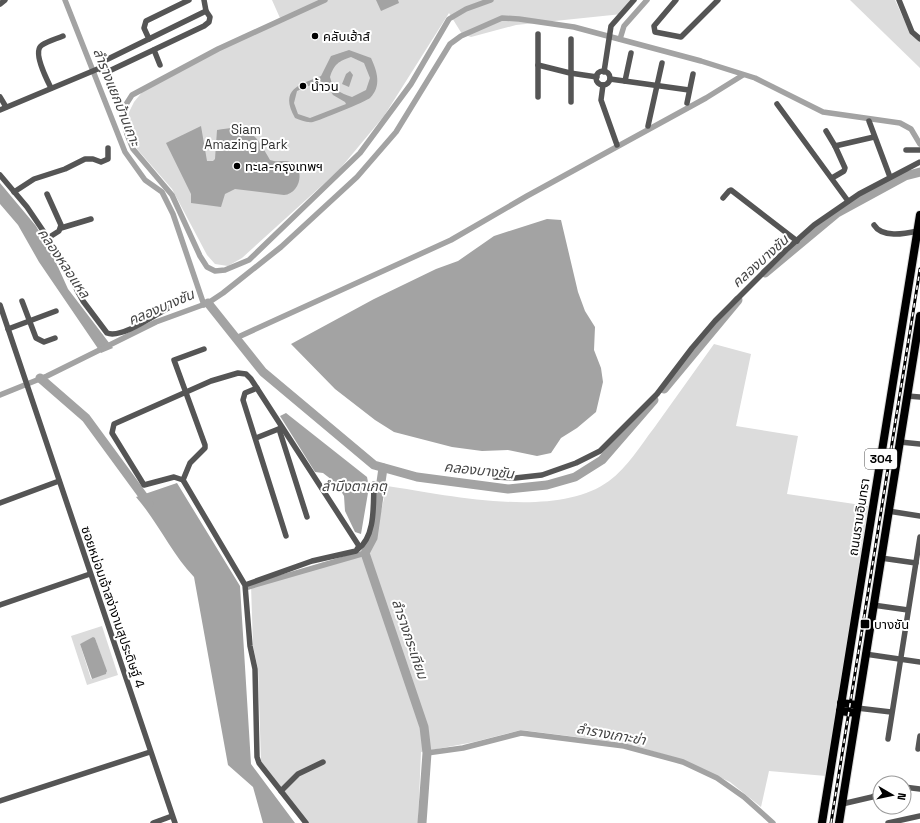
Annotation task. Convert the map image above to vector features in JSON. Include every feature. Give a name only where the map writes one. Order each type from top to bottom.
[{"type":"highway","name":"ถนนรามอินทรา","points":[[822,823],[920,215]]},
{"type":"highway","name":"304","points":[[839,823],[907,396],[917,357],[920,316]]},
{"type":"highway","points":[[840,707],[857,709]]},
{"type":"street","points":[[0,4],[5,0]]},
{"type":"street","points":[[149,39],[144,28],[146,22],[189,0]]},
{"type":"street","points":[[98,69],[107,72],[204,26],[209,22],[210,17],[206,11],[204,0]]},
{"type":"street","points":[[604,72],[612,26],[634,0]]},
{"type":"street","points":[[676,0],[654,26],[655,32],[681,37],[718,0]]},
{"type":"street","points":[[899,0],[912,32],[920,38]]},
{"type":"street","points":[[0,110],[98,69],[103,62],[108,59],[206,11]]},
{"type":"street","points":[[538,34],[538,97]]},
{"type":"street","points":[[51,88],[38,53],[42,45],[62,36]]},
{"type":"street","points":[[571,39],[571,102]]},
{"type":"street","points":[[154,50],[160,65]]},
{"type":"street","points":[[625,81],[631,53]]},
{"type":"street","points":[[648,126],[662,63]]},
{"type":"street","points":[[538,65],[571,73],[597,77]]},
{"type":"street","points":[[597,77],[599,73],[604,72]]},
{"type":"street","points":[[604,72],[609,75],[610,79]]},
{"type":"street","points":[[687,103],[693,74]]},
{"type":"street","points":[[597,77],[597,81],[602,85]]},
{"type":"street","points":[[610,79],[690,90]]},
{"type":"street","points":[[602,85],[607,84],[610,79]]},
{"type":"street","points":[[602,85],[601,100],[617,145]]},
{"type":"street","points":[[0,97],[6,107]]},
{"type":"street","points":[[777,104],[848,201]]},
{"type":"street","points":[[869,121],[890,177]]},
{"type":"street","points":[[826,131],[845,168],[844,171],[832,178]]},
{"type":"street","points":[[835,146],[874,137]]},
{"type":"street","points":[[14,192],[34,180],[65,169],[85,159],[93,159],[102,162],[105,161],[108,159],[108,148]]},
{"type":"street","points":[[906,150],[920,151]]},
{"type":"street","points":[[495,476],[515,478],[542,476],[564,468],[600,451],[657,394],[690,351],[720,316],[797,241],[814,226],[848,201],[920,162]]},
{"type":"street","points":[[0,175],[27,207],[48,238],[83,301],[107,333],[111,335],[119,333],[150,319],[170,307]]},
{"type":"street","points":[[723,198],[731,190],[797,241]]},
{"type":"street","points":[[47,194],[61,228]]},
{"type":"street","points":[[48,238],[61,228],[91,219]]},
{"type":"street","points":[[874,225],[879,231],[896,235],[918,231]]},
{"type":"street","points":[[22,301],[36,338],[44,342],[55,338]]},
{"type":"street","name":"ซอยหม่อมเจ้าสง่างามสุประดิษฐ์ 4","points":[[0,305],[174,823]]},
{"type":"street","points":[[8,329],[56,311]]},
{"type":"street","points":[[183,480],[190,463],[206,448],[187,392],[174,360],[204,349]]},
{"type":"street","points":[[306,823],[259,763],[257,757],[255,669],[250,646],[245,585],[183,480],[174,477],[144,484],[112,434],[114,424],[211,381],[238,373],[246,374],[257,388],[281,428],[351,534],[358,546],[358,549]]},
{"type":"street","points":[[257,388],[245,393],[243,400],[286,536]]},
{"type":"street","points":[[907,396],[920,397]]},
{"type":"street","points":[[256,438],[281,428]]},
{"type":"street","points":[[281,428],[306,517]]},
{"type":"street","points":[[900,442],[920,444]]},
{"type":"street","points":[[0,503],[59,481]]},
{"type":"street","points":[[245,585],[312,561],[356,551],[364,543],[369,533],[374,484]]},
{"type":"street","points":[[888,511],[920,516]]},
{"type":"street","points":[[888,738],[920,537]]},
{"type":"street","points":[[881,558],[916,562]]},
{"type":"street","points":[[0,605],[90,574]]},
{"type":"street","points":[[873,605],[908,610]]},
{"type":"street","points":[[865,654],[920,662]]},
{"type":"street","points":[[857,709],[891,712]]},
{"type":"street","points":[[918,749],[920,736]]},
{"type":"street","points":[[0,801],[150,752]]},
{"type":"street","points":[[281,791],[298,774],[323,762]]},
{"type":"street","points":[[842,804],[872,797]]},
{"type":"street","points":[[153,823],[172,816]]},
{"type":"street","points":[[888,823],[920,816]]},
{"type":"green space","name":"Siam Amazing Park","points":[[272,0],[633,0],[622,14],[516,25],[471,37],[462,34],[449,13],[384,116],[339,170],[242,258],[228,266],[215,264],[207,255],[172,189],[137,149],[128,114],[134,102],[143,91],[280,18]]},
{"type":"green space","points":[[850,0],[895,0],[911,35],[920,42],[920,68]]},
{"type":"green space","points":[[714,344],[751,354],[736,426],[798,436],[787,494],[868,506],[826,776],[769,771],[761,807],[730,782],[680,759],[624,743],[521,730],[474,742],[421,752],[418,823],[308,823],[261,761],[258,669],[253,646],[251,585],[324,562],[363,553],[374,541],[387,486],[470,499],[501,502],[561,500],[587,493],[609,481],[628,463]]},
{"type":"green space","points":[[102,626],[118,675],[87,685],[71,636]],"holes":[[[95,638],[107,673],[91,679],[80,644]]]},
{"type":"water","points":[[376,0],[398,0],[399,3],[381,11]]},
{"type":"water","name":"น้ำวน","points":[[349,50],[371,58],[377,78],[374,93],[370,98],[361,103],[313,122],[306,122],[295,118],[289,100],[290,94],[305,82],[321,76],[331,56]],"holes":[[[351,57],[364,63],[370,78],[366,90],[352,97],[335,88],[330,77],[333,69],[338,64]],[[320,81],[326,84],[333,95],[346,104],[310,118],[298,114],[294,103],[297,91]]]},
{"type":"water","points":[[350,71],[353,75],[349,87],[342,84],[346,74]]},
{"type":"water","name":"ทะเล-กรุงเทพฯ","points":[[201,126],[207,161],[213,161],[215,159],[217,130],[237,128],[244,130],[255,138],[270,160],[289,162],[296,167],[300,176],[297,187],[294,191],[284,195],[235,189],[225,194],[221,207],[191,203],[191,194],[166,143]]},
{"type":"water","points":[[0,183],[36,226],[54,258],[68,289],[113,348],[101,353],[39,262],[18,225],[0,204]]},
{"type":"water","points":[[547,219],[561,220],[578,292],[585,311],[595,327],[594,350],[601,368],[603,382],[596,412],[577,428],[561,438],[551,453],[537,456],[508,450],[482,451],[452,447],[394,432],[375,420],[335,389],[291,344],[374,299],[436,269],[458,261],[494,236]]},
{"type":"water","name":"ลำบึงตาเกตุ","points":[[286,413],[367,477],[369,487],[361,534],[355,532],[345,511],[344,496],[336,483],[323,473],[315,472],[280,416]]},
{"type":"water","points":[[177,483],[240,586],[251,764],[295,823],[263,823],[253,787],[228,765],[194,577],[178,558],[136,497]]},
{"type":"water","points":[[93,637],[95,638],[107,671],[106,674],[92,679],[80,644]]},
{"type":"waterway","name":"ลำรางแยกบ้านเกาะ","points":[[65,0],[125,152],[145,180],[162,192],[173,214],[204,305]]},
{"type":"waterway","points":[[325,0],[218,49],[132,95],[125,106],[123,119],[133,149],[172,195],[200,256],[207,267],[215,271],[225,270],[249,260],[360,153],[411,84],[449,19],[466,9],[491,0]]},
{"type":"waterway","points":[[620,39],[624,26],[647,0]]},
{"type":"waterway","points":[[0,395],[47,376],[156,322],[208,303],[223,293],[281,247],[357,177],[396,132],[450,44],[461,36],[502,18],[574,27],[701,61],[755,78],[823,112],[900,123],[911,129],[920,144]]},
{"type":"waterway","points":[[236,338],[451,240],[527,196],[706,98],[743,75]]},
{"type":"waterway","name":"คลองบางชัน","points":[[765,273],[837,213],[905,176],[920,172]]},
{"type":"waterway","name":"คลองบางชัน","points":[[664,389],[738,300]]},
{"type":"waterway","name":"คลองบางชัน","points":[[208,303],[263,372],[374,465],[417,477],[508,489],[547,485],[575,477],[602,460],[654,400]]},
{"type":"waterway","points":[[40,378],[86,418],[149,504]]},
{"type":"waterway","name":"ลำรางกระเทียม","points":[[383,468],[373,538],[365,553],[424,727],[427,753],[422,823]]},
{"type":"waterway","points":[[248,587],[365,553]]},
{"type":"waterway","name":"ลำรางเกาะข่า","points":[[427,753],[463,748],[521,733],[624,746],[683,762],[717,778],[744,797],[773,823]]},
{"type":"railway","points":[[831,823],[920,269]]},
{"type":"place","name":"คลับเฮ้าส์","points":[[315,36]]},
{"type":"place","name":"น้ำวน","points":[[303,86]]},
{"type":"place","name":"ทะเล-กรุงเทพฯ","points":[[237,166]]},
{"type":"place","name":"บางชัน","points":[[865,624]]},
{"type":"water label","name":"คลองหลอแหล","points":[[64,263]]}]
